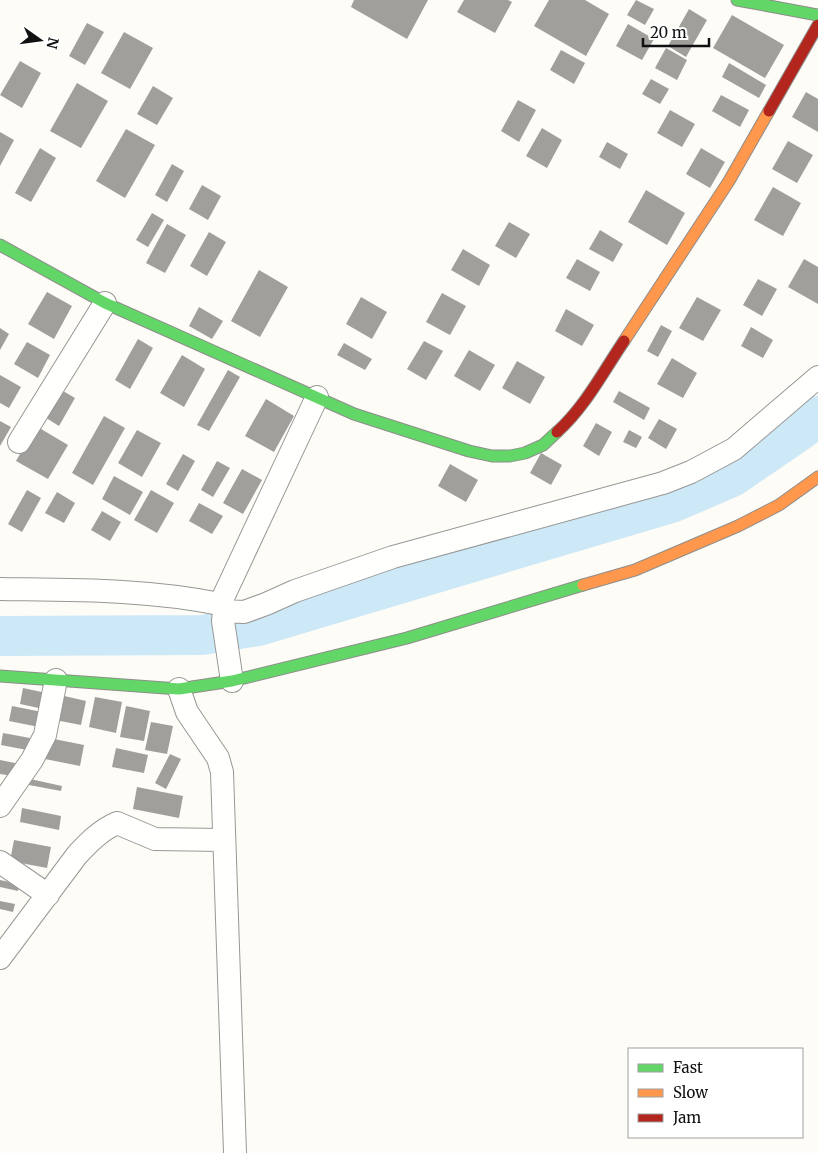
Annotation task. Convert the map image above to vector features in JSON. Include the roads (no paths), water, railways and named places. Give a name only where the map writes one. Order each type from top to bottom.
[{"type":"street","points":[[737,0],[818,15]]},
{"type":"street","points":[[0,245],[105,303],[354,414],[447,445],[492,456],[510,456],[525,452],[543,445],[568,422],[632,329],[728,181],[768,115],[818,24]]},
{"type":"street","points":[[19,442],[105,303]]},
{"type":"street","points":[[0,589],[109,591],[151,594],[222,612],[244,612],[295,591],[393,557],[663,483],[691,472],[734,448],[818,376]]},
{"type":"street","points":[[230,670],[222,612],[317,398]]},
{"type":"street","points":[[0,676],[179,689],[230,670],[407,638],[634,570],[738,526],[780,505],[818,477]]},
{"type":"street","points":[[0,806],[32,760],[45,735],[56,680]]},
{"type":"street","points":[[179,689],[187,712],[218,758],[222,772],[235,1153]]},
{"type":"street","points":[[0,958],[77,855],[89,842],[108,827],[116,823],[155,839],[223,840]]},
{"type":"street","points":[[0,862],[48,895]]},
{"type":"waterway","points":[[0,636],[202,635],[258,626],[674,502],[732,477],[818,416]]}]
